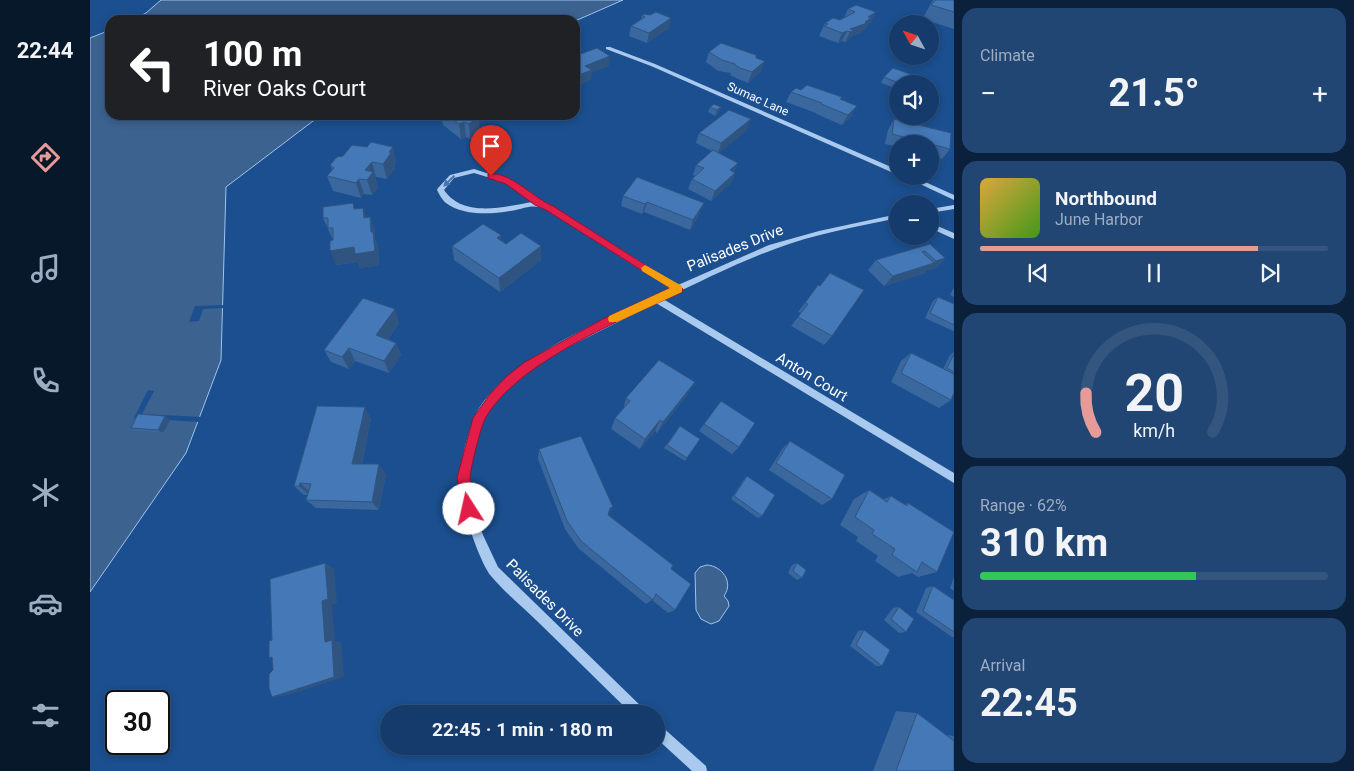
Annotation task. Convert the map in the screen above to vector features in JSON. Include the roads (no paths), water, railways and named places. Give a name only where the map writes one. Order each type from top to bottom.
[{"type":"street","name":"Sumac Lane","points":[[608,48],[653,64],[889,169]]},
{"type":"street","points":[[538,203],[493,210],[469,210],[449,202],[440,190],[452,176],[474,171],[509,182],[538,203],[678,289]]},
{"type":"street","points":[[926,185],[954,198]]},
{"type":"street","points":[[939,209],[954,207]]},
{"type":"street","name":"Palisades Drive","points":[[632,705],[494,571],[480,544],[469,509],[464,478],[479,418],[494,398],[529,365],[606,322],[773,247],[832,230],[889,218]]},
{"type":"street","points":[[939,229],[954,236]]},
{"type":"street","name":"Anton Court","points":[[656,299],[954,478]]},
{"type":"street","points":[[665,737],[701,771]]},
{"type":"water","points":[[161,0],[623,0],[580,19],[580,15],[142,15]]},
{"type":"water","points":[[105,32],[105,120],[314,120],[226,187],[221,360],[186,453],[90,592],[90,38]]},
{"type":"water","points":[[707,565],[717,568],[722,572],[728,585],[724,596],[729,606],[719,621],[711,624],[701,619],[696,610],[695,573],[700,567]]}]
